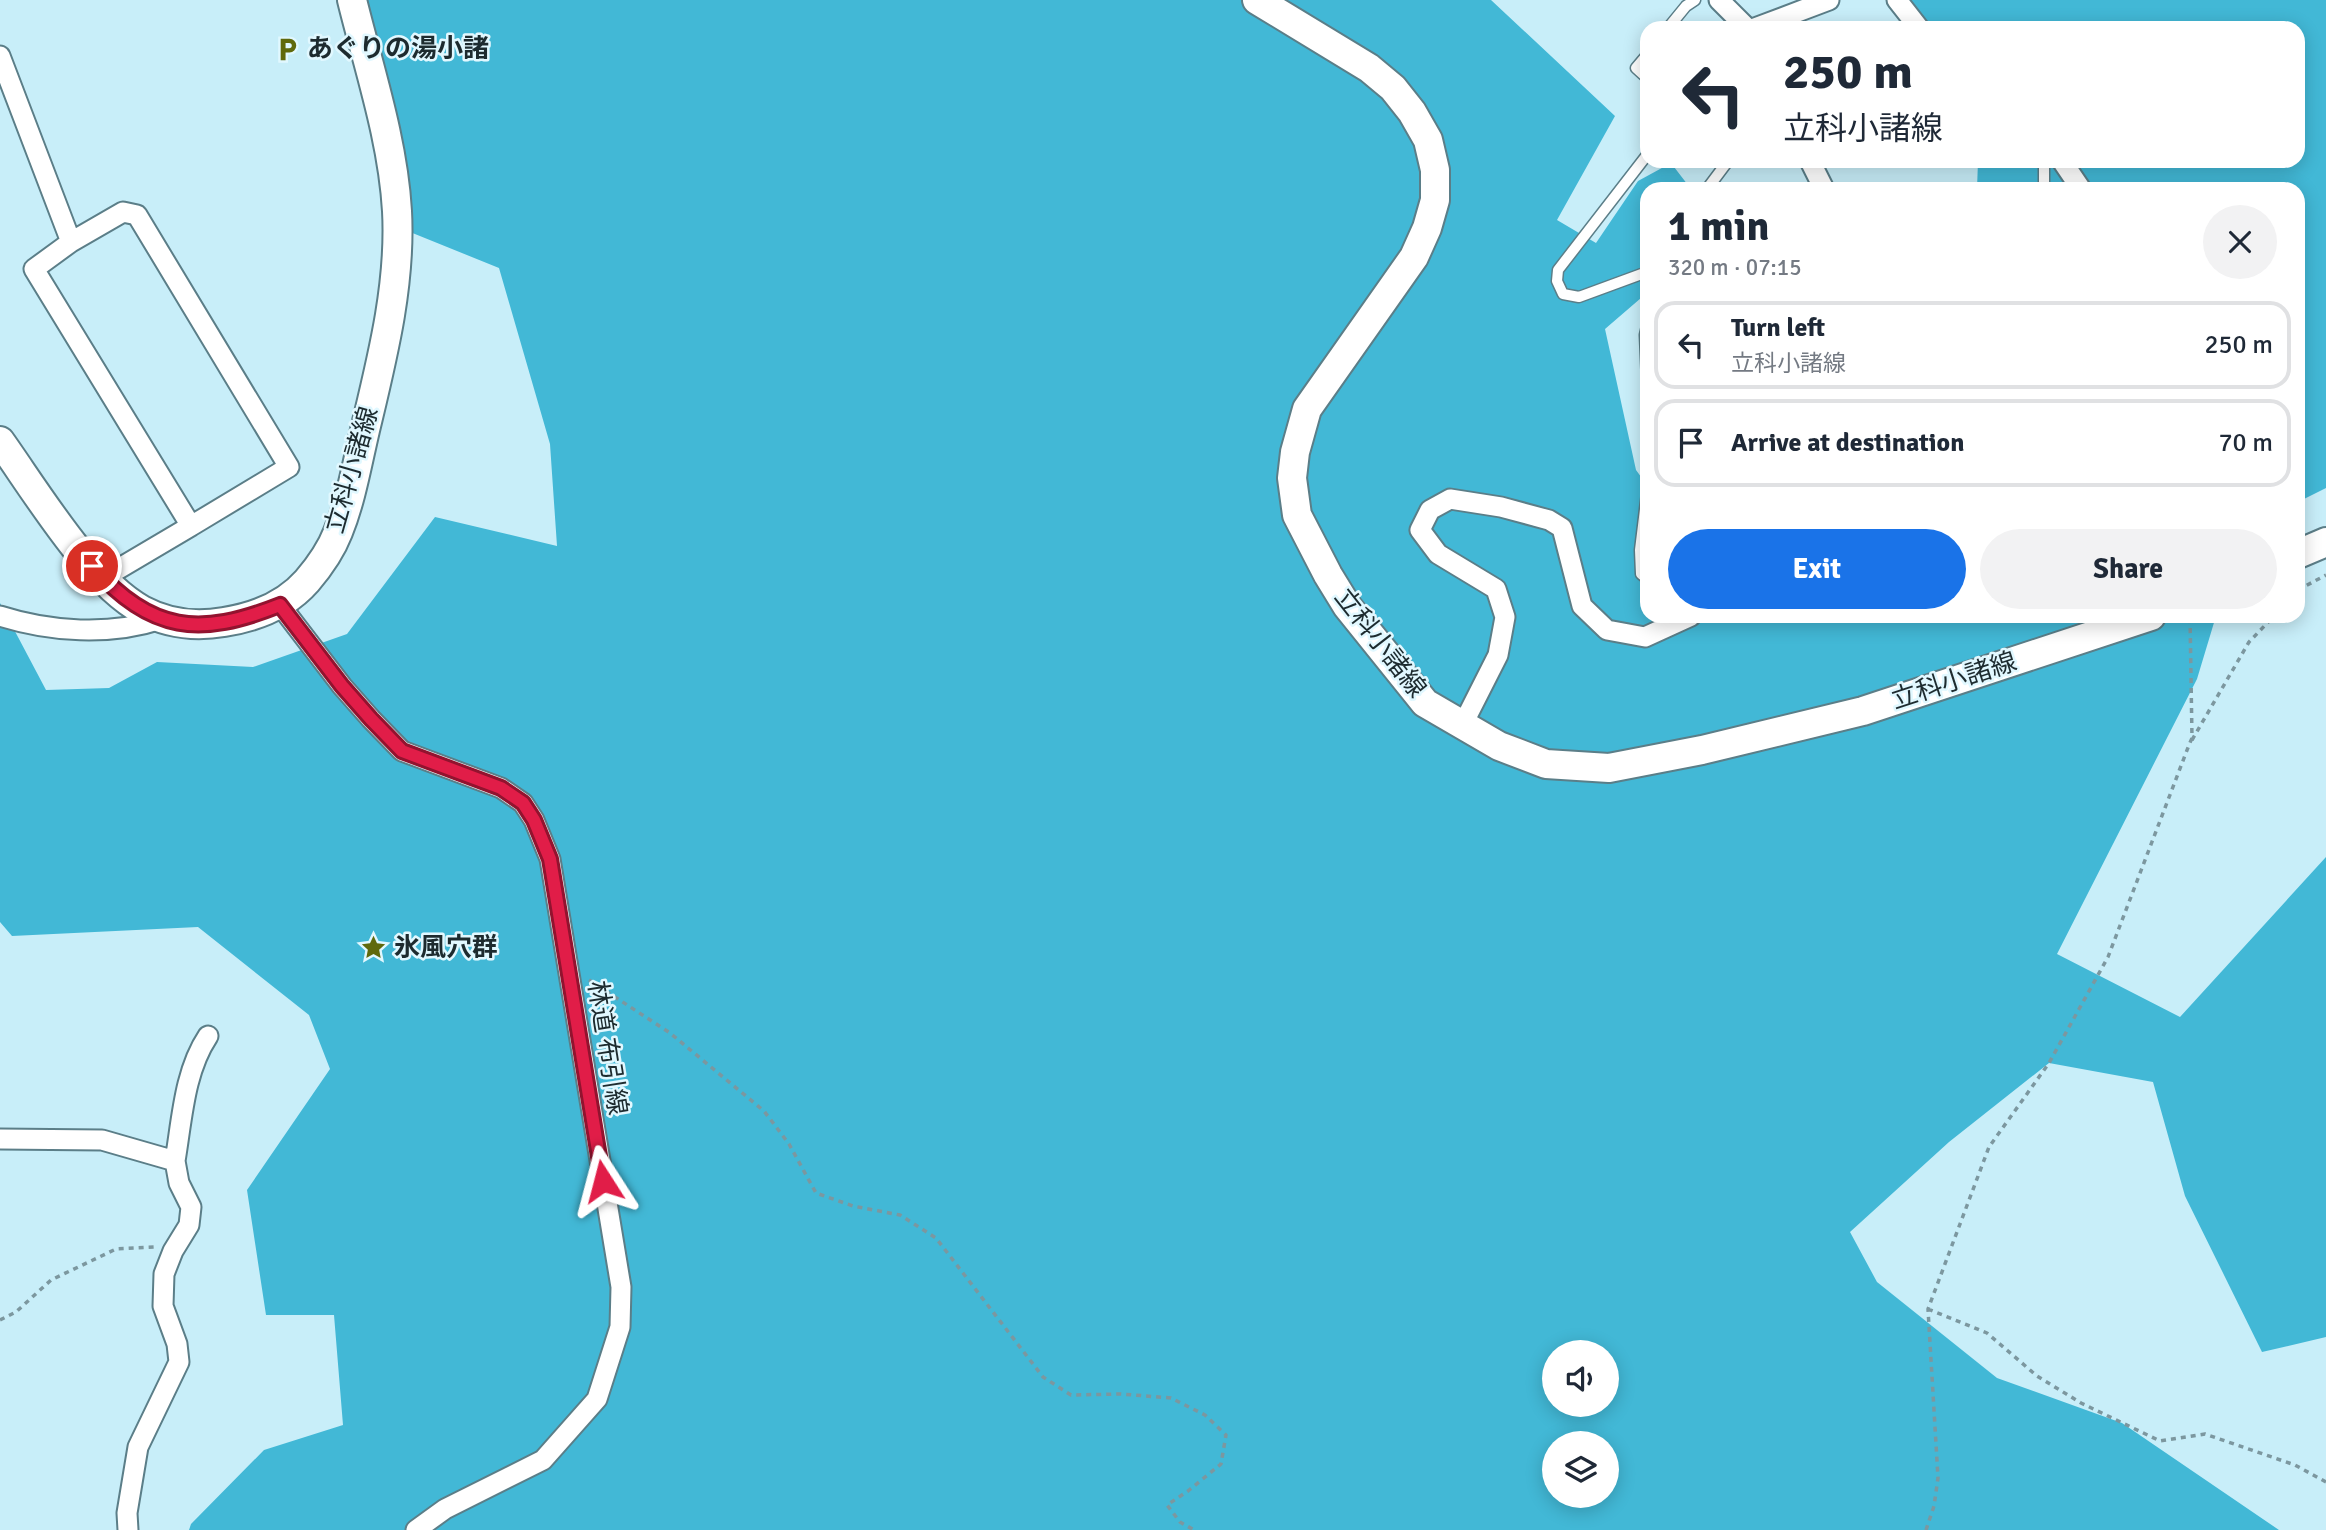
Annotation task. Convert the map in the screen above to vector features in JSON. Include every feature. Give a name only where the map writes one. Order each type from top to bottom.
[{"type":"main road","name":"立科小諸線","points":[[0,442],[81,554],[103,578],[139,609],[161,619],[182,624],[206,625],[244,619],[280,605],[306,582],[324,558],[338,532],[357,467],[385,345],[395,268],[397,212],[387,136],[352,0]]},
{"type":"main road","name":"立科小諸線","points":[[1257,0],[1368,68],[1399,96],[1428,140],[1435,170],[1435,200],[1427,228],[1414,257],[1307,409],[1295,452],[1292,478],[1297,515],[1347,606],[1425,703],[1499,746],[1546,764],[1609,768],[1702,750],[1863,711],[2130,623]]},
{"type":"street","points":[[1719,0],[1740,21]]},
{"type":"street","points":[[1774,21],[1829,0]]},
{"type":"street","points":[[1897,0],[1914,21]]},
{"type":"street","points":[[0,56],[71,242]]},
{"type":"street","points":[[103,578],[191,526],[289,467],[137,215],[124,212],[71,242],[34,269],[191,526]]},
{"type":"street","points":[[1462,726],[1498,655],[1505,617],[1496,589],[1438,554],[1420,530],[1430,510],[1450,499],[1501,507],[1549,520],[1562,528],[1582,606],[1607,630],[1645,637],[1676,623]]},
{"type":"street","name":"林道 布引線","points":[[280,605],[342,686],[402,751],[501,788],[523,803],[534,820],[550,859],[621,1287],[620,1327],[597,1399],[543,1460],[445,1508],[416,1530]]},
{"type":"street","points":[[0,616],[75,630],[145,624],[161,619]]},
{"type":"street","points":[[128,1530],[127,1513],[138,1447],[179,1362],[177,1344],[163,1306],[164,1274],[189,1225],[191,1207],[179,1183],[175,1161],[188,1086],[201,1047],[208,1036]]},
{"type":"street","points":[[0,1139],[102,1140],[175,1161]]},
{"type":"lane","points":[[1674,21],[1686,6],[1696,0]]},
{"type":"lane","points":[[1640,164],[1558,270],[1557,281],[1563,293],[1579,297],[1640,275]]},
{"type":"path","points":[[2305,586],[2326,575]]},
{"type":"path","points":[[1926,1530],[1934,1506],[1938,1478],[1928,1309],[1989,1147],[2049,1063],[2108,957],[2192,738],[2190,623]]},
{"type":"path","points":[[2189,745],[2249,642],[2267,623]]},
{"type":"path","points":[[567,966],[670,1033],[764,1111],[789,1144],[816,1193],[853,1206],[900,1215],[936,1238],[1043,1377],[1071,1395],[1121,1394],[1171,1398],[1205,1415],[1226,1435],[1222,1464],[1167,1504],[1180,1522],[1194,1530]]},
{"type":"path","points":[[0,1320],[16,1312],[51,1280],[116,1249],[176,1247]]},
{"type":"path","points":[[1928,1309],[1987,1333],[2037,1376],[2081,1404],[2160,1441],[2205,1434],[2295,1465],[2326,1482]]},
{"type":"shaded area","points":[[361,0],[1491,0],[1615,116],[1557,220],[1596,243],[1638,181],[1662,168],[1675,168],[1686,182],[1640,182],[1640,299],[1605,329],[1636,470],[1640,475],[1640,623],[2214,623],[2197,679],[2057,954],[2180,1017],[2326,857],[2326,1337],[2262,1352],[2185,1196],[2153,1082],[2049,1063],[1949,1142],[1850,1232],[1877,1282],[1997,1378],[2122,1423],[2279,1530],[189,1530],[191,1524],[264,1450],[343,1425],[334,1315],[266,1315],[247,1190],[330,1069],[309,1015],[198,927],[12,936],[0,922],[0,603],[46,690],[109,688],[157,662],[253,667],[347,634],[435,517],[557,546],[550,444],[499,268],[410,232]]},
{"type":"shaded area","points":[[1899,0],[2326,0],[2326,488],[2305,498],[2305,182],[1977,182],[1978,168],[2305,168],[2305,21],[1904,21]]},
{"type":"place","name":"あぐりの湯小諸","points":[[287,49]]},
{"type":"place","name":"氷風穴群","points":[[374,948]]},
{"type":"route","points":[[92,566],[139,609],[161,619],[182,624],[206,625],[244,619],[280,605],[342,686],[402,751],[501,788],[523,803],[534,820],[550,859],[603,1181]]}]
